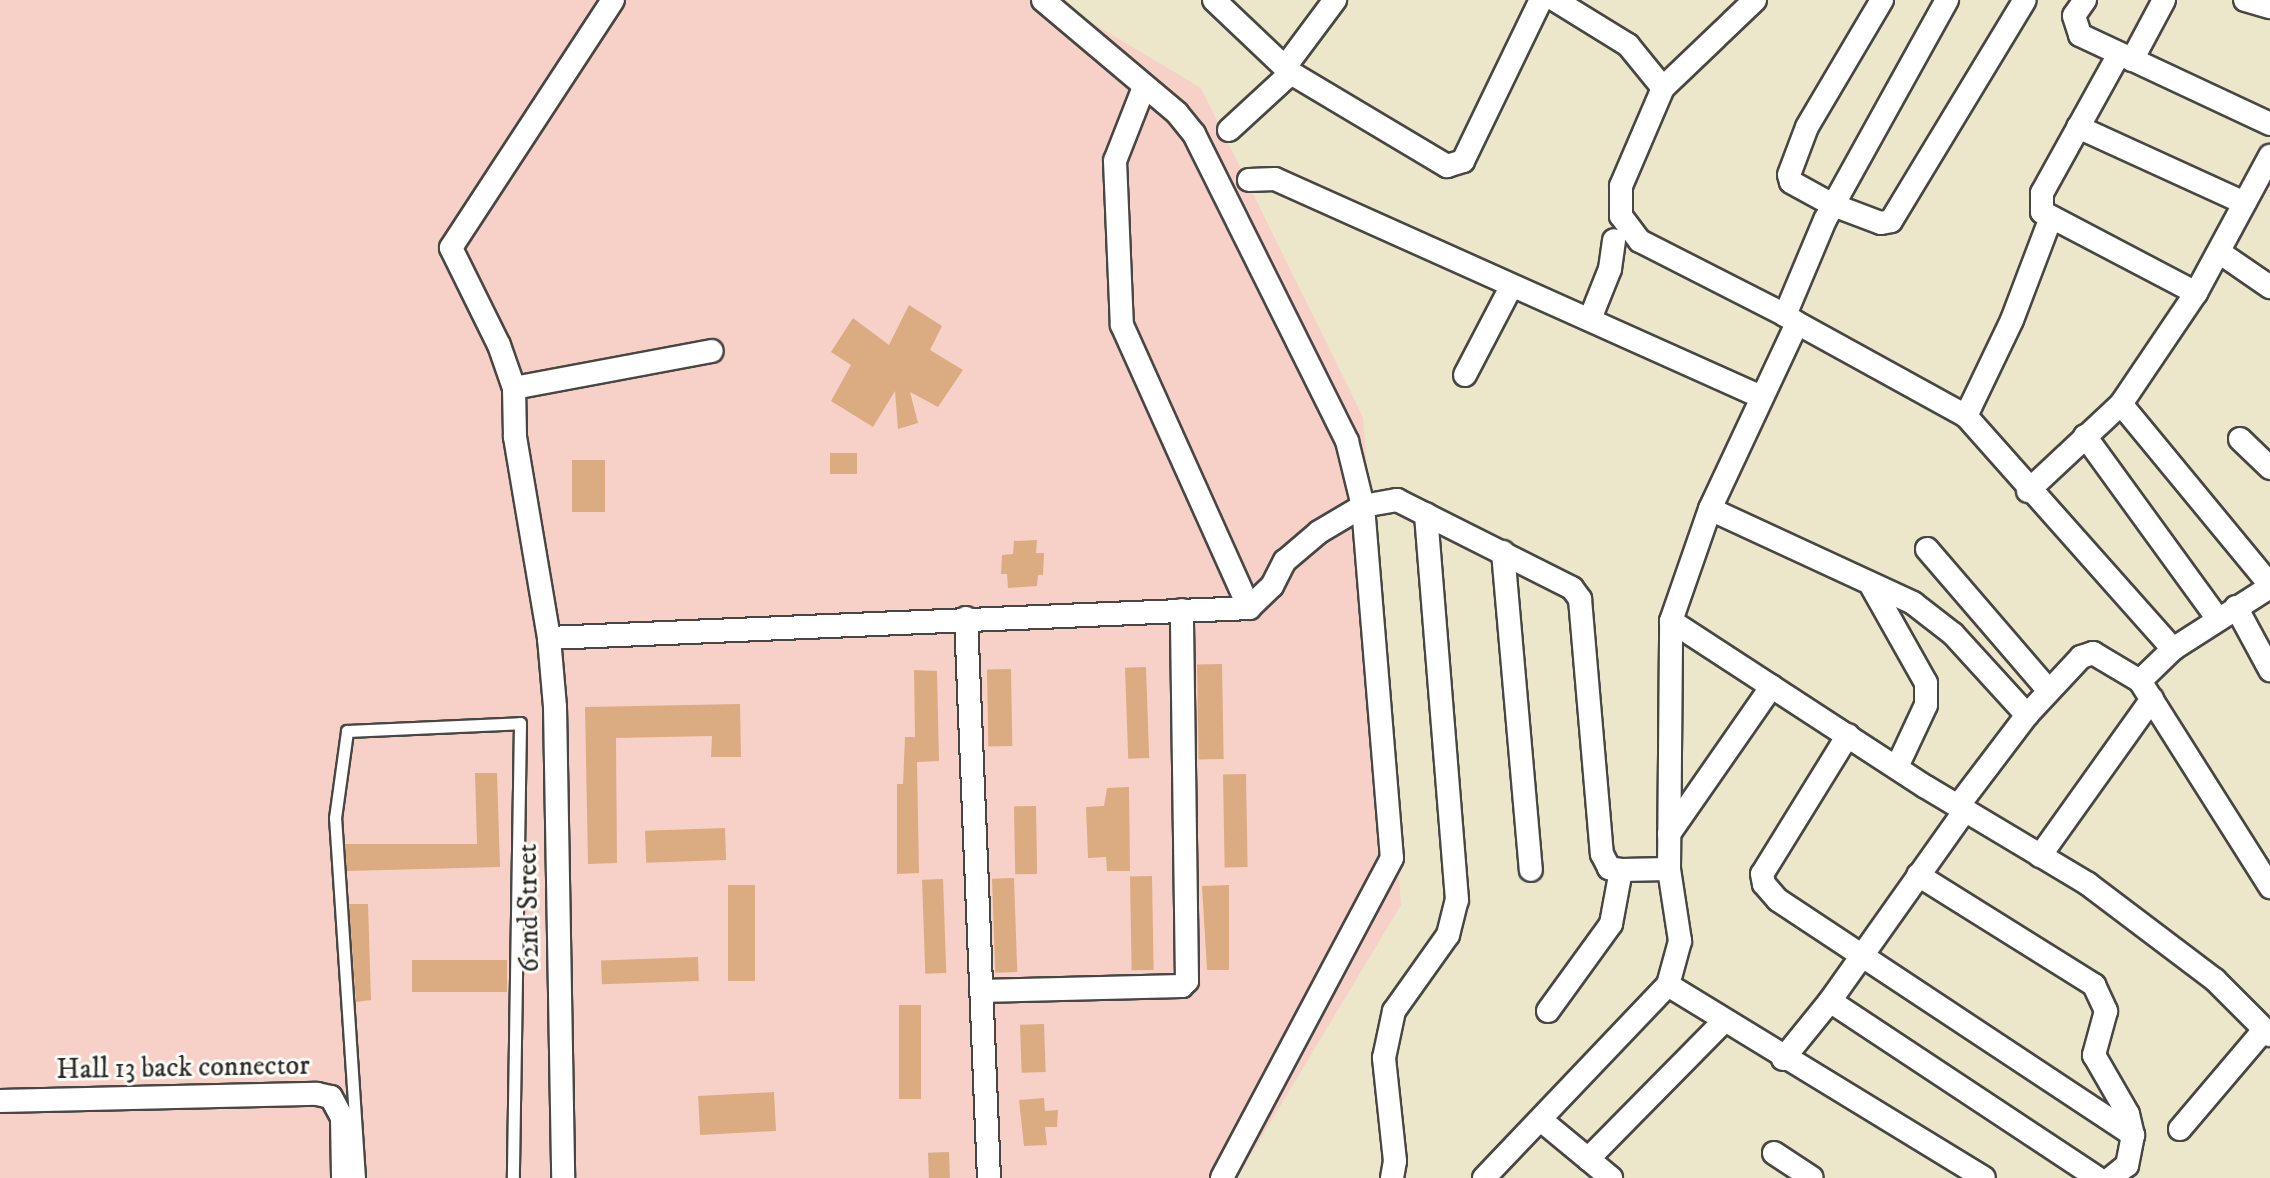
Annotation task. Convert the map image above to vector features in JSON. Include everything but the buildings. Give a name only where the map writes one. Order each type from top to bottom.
[{"type":"street","name":"62nd Street","points":[[563,1178],[555,707],[549,638],[515,437],[514,388],[499,345],[451,248],[613,0]]},
{"type":"street","points":[[1043,0],[1177,113],[1209,163],[1347,441],[1363,506],[1392,858],[1222,1178]]},
{"type":"street","points":[[1214,0],[1288,70],[1438,165],[1453,166],[1463,161],[1541,0]]},
{"type":"street","points":[[1229,130],[1288,70],[1335,0]]},
{"type":"street","points":[[1555,0],[1628,45],[1663,88]]},
{"type":"street","points":[[1882,0],[1789,166],[1791,182],[1833,205],[1877,222],[1891,221],[2025,0]]},
{"type":"street","points":[[1484,1178],[1668,985],[1680,941],[1669,869],[1671,621],[1710,509],[1791,319],[1833,205],[1947,0]]},
{"type":"street","points":[[2085,0],[2074,16],[2076,31],[2270,124]]},
{"type":"street","points":[[2164,0],[2078,127],[2039,202],[2050,220],[2196,293]]},
{"type":"street","points":[[2245,0],[2270,7]]},
{"type":"street","points":[[1741,4],[1663,88],[1621,186],[1621,216],[1640,241],[1791,319],[1966,416],[2028,491],[2173,649]]},
{"type":"street","points":[[1144,87],[1115,161],[1122,325],[1249,608]]},
{"type":"street","points":[[2078,127],[2245,203]]},
{"type":"street","points":[[2028,491],[2121,404],[2196,293],[2270,156]]},
{"type":"street","points":[[1249,180],[1275,179],[1759,396]]},
{"type":"street","points":[[1966,416],[2012,320],[2050,220]]},
{"type":"street","points":[[1590,319],[1610,269],[1614,240]]},
{"type":"street","points":[[2219,252],[2270,287]]},
{"type":"street","points":[[1465,375],[1511,287]]},
{"type":"street","points":[[514,388],[712,351]]},
{"type":"street","points":[[2040,856],[2173,649],[2270,586],[2121,404]]},
{"type":"street","points":[[2085,436],[2217,618]]},
{"type":"street","points":[[2240,439],[2270,468]]},
{"type":"street","points":[[549,638],[1249,608],[1272,586],[1285,561],[1319,532],[1363,506],[1397,499],[1572,588],[1580,599],[1602,854],[1609,868],[1669,869]]},
{"type":"street","points":[[1710,509],[1872,587],[1913,603],[1953,634],[2027,715]]},
{"type":"street","points":[[1392,1178],[1395,1161],[1384,1058],[1394,1011],[1448,935],[1457,900],[1426,514]]},
{"type":"street","points":[[1927,549],[2049,691]]},
{"type":"street","points":[[1503,552],[1531,870]]},
{"type":"street","points":[[1872,587],[1926,683],[1926,705],[1897,767]]},
{"type":"street","points":[[2236,607],[2270,670]]},
{"type":"street","points":[[981,991],[1182,986],[1187,981],[1182,610]]},
{"type":"street","points":[[966,618],[989,1178]]},
{"type":"street","points":[[1671,621],[2040,856],[2173,945],[2267,1032],[2180,1129]]},
{"type":"street","points":[[1783,1059],[1830,1001],[2027,715],[2087,653],[2146,690],[2270,887]]},
{"type":"street","points":[[1669,834],[1772,686]]},
{"type":"street","points":[[1848,735],[1762,874],[1778,900],[2133,1135]]},
{"type":"street","points":[[1548,1011],[1611,924],[1621,870]]},
{"type":"street","points":[[1918,875],[2094,985],[2106,1011],[2094,1055],[2128,1114],[2133,1135],[2127,1165],[2111,1178]]},
{"type":"street","points":[[1668,985],[1783,1059],[1984,1178]]},
{"type":"street","points":[[1830,1001],[2097,1178]]},
{"type":"street","points":[[1588,1159],[1724,1021]]},
{"type":"street","name":"Hall 13 back connector","points":[[0,1101],[317,1094],[331,1097],[342,1118],[343,1178]]},
{"type":"street","points":[[1541,1120],[1611,1178]]},
{"type":"street","points":[[1774,1153],[1812,1178]]},
{"type":"lane","points":[[359,1178],[335,818],[347,731],[520,723],[513,1178]]},
{"type":"shaded area","points":[[0,0],[1054,0],[1201,88],[1363,417],[1401,905],[1237,1178],[0,1178]]}]
